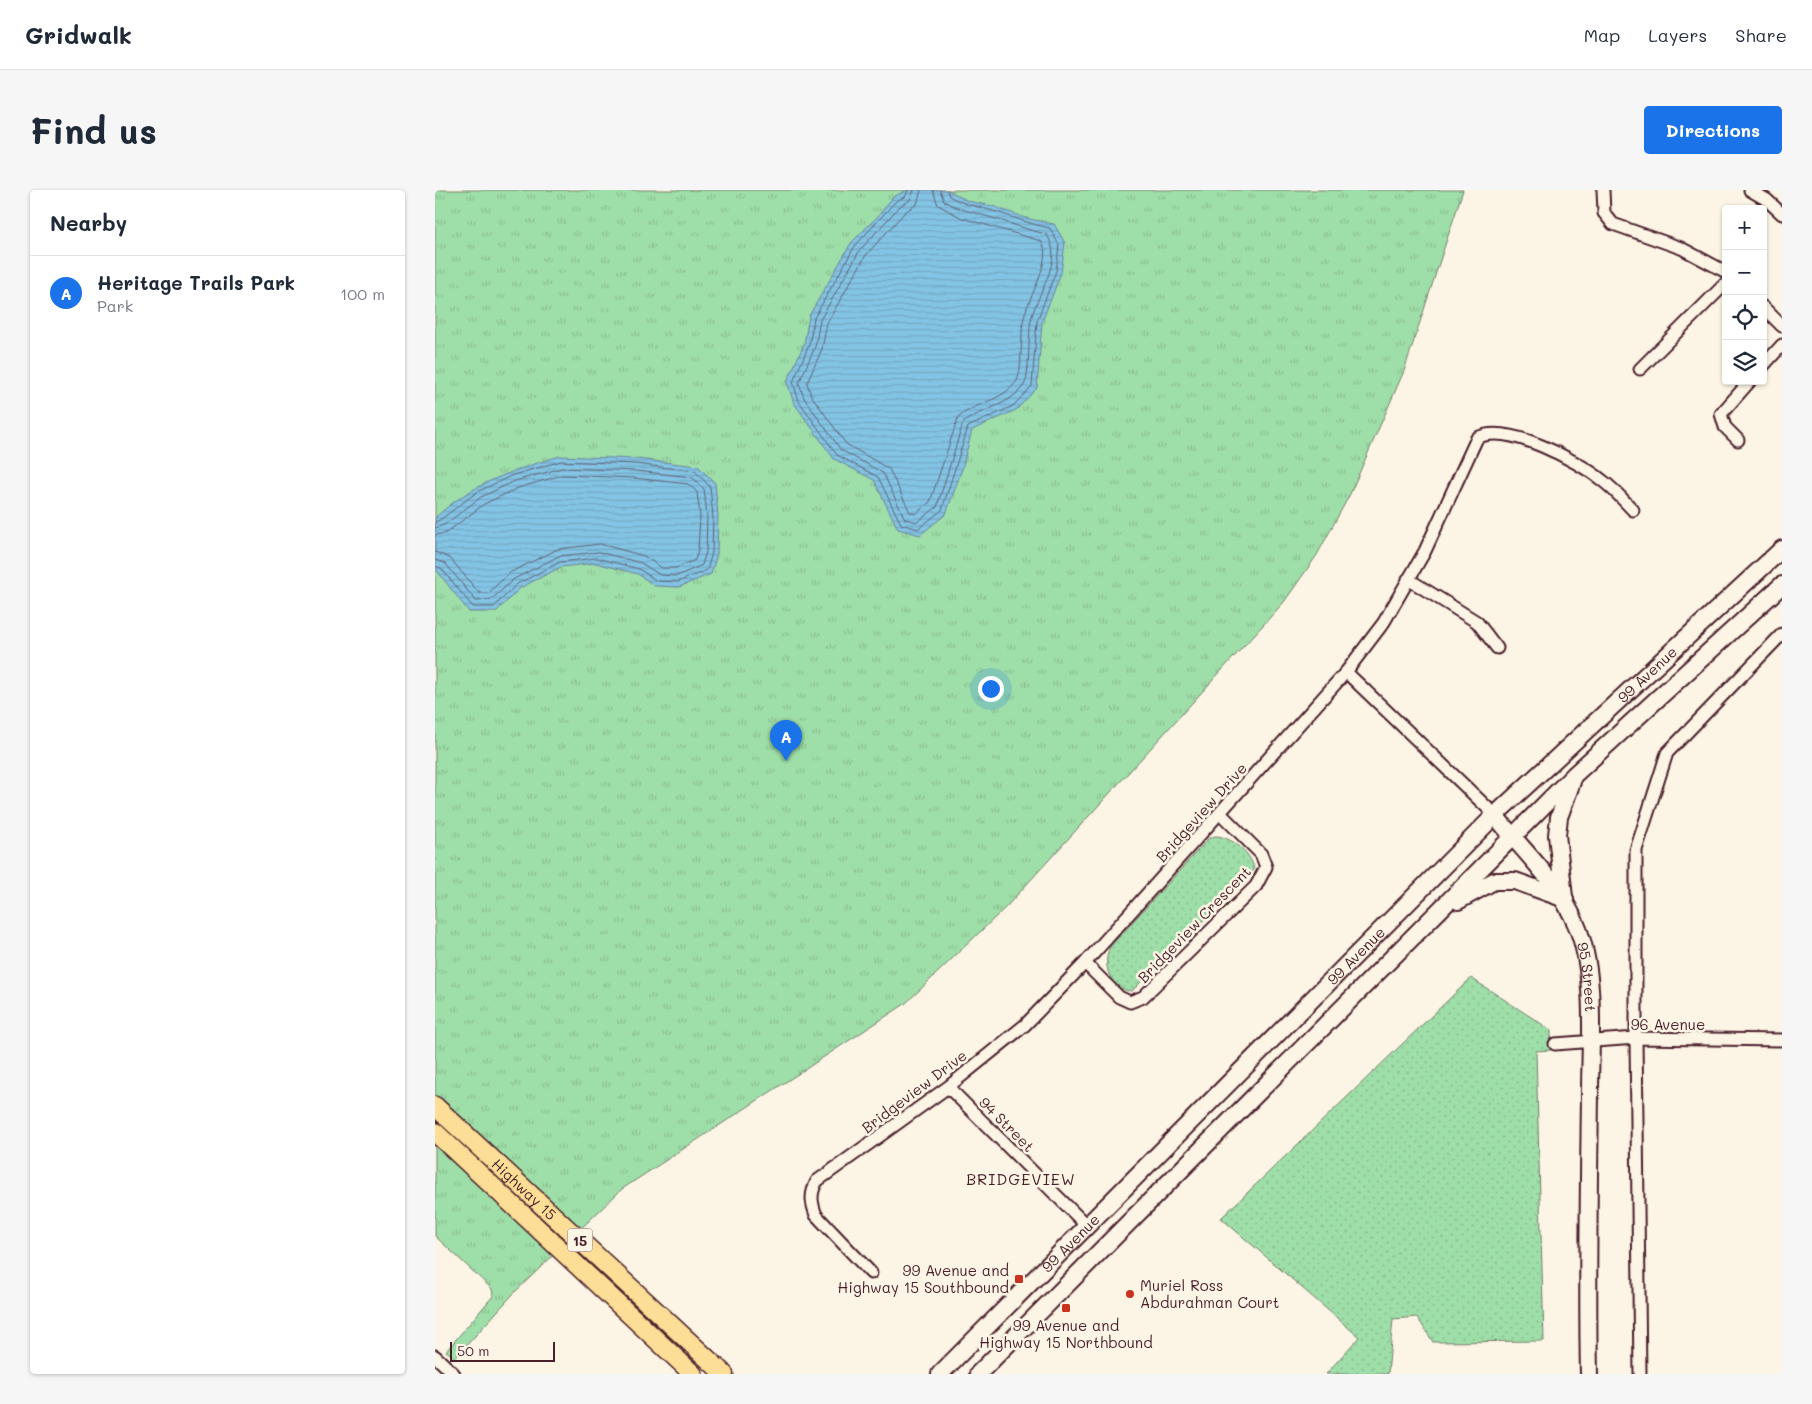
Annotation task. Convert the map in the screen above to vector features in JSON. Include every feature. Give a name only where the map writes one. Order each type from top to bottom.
[{"type":"main road","name":"99 Avenue","points":[[940,1374],[1495,815],[1782,549]]},
{"type":"main road","name":"99 Avenue","points":[[977,1374],[1575,775],[1782,585]]},
{"type":"main road","points":[[1442,909],[1494,881],[1515,881],[1565,900],[1557,835],[1559,817],[1575,775]]},
{"type":"main road","name":"95 Street","points":[[1495,815],[1513,838],[1543,869],[1565,900],[1582,940],[1588,980],[1590,1042],[1589,1374]]},
{"type":"main road","name":"Highway 15","points":[[435,1106],[724,1374]]},
{"type":"main road","name":"Highway 15","points":[[435,1132],[693,1374]]},
{"type":"street","points":[[1603,190],[1604,213],[1607,218],[1621,227],[1681,248],[1722,270]]},
{"type":"street","points":[[1750,190],[1767,200],[1782,214]]},
{"type":"street","points":[[1640,369],[1722,287]]},
{"type":"street","points":[[1767,311],[1782,326]]},
{"type":"street","points":[[1767,362],[1782,345]]},
{"type":"street","points":[[1738,440],[1725,427],[1721,414],[1746,385]]},
{"type":"street","name":"Bridgeview Drive","points":[[871,1273],[816,1215],[811,1203],[812,1192],[817,1181],[947,1086],[1025,1025],[1085,963],[1220,814],[1346,672],[1384,622],[1425,550],[1477,438],[1486,434],[1503,434],[1565,455],[1604,481],[1633,510]]},
{"type":"street","points":[[1408,579],[1477,622],[1497,648]]},
{"type":"street","points":[[1640,1374],[1636,850],[1667,753],[1782,634]]},
{"type":"street","name":"95 Street","points":[[1346,672],[1495,815]]},
{"type":"street","name":"Bridgeview Crescent","points":[[1085,963],[1119,997],[1130,1002],[1143,997],[1256,886],[1266,867],[1261,854],[1220,814]]},
{"type":"street","name":"96 Avenue","points":[[1555,1044],[1636,1038],[1782,1040]]},
{"type":"street","name":"94 Street","points":[[947,1086],[1087,1226]]},
{"type":"street","points":[[435,1356],[453,1374]]},
{"type":"green space","points":[[435,190],[1463,190],[1404,371],[1350,494],[1317,555],[1284,602],[1007,906],[905,1004],[622,1189],[515,1292],[455,1358],[446,1351],[493,1296],[492,1289],[435,1236]]},
{"type":"green space","points":[[1215,836],[1228,839],[1240,847],[1250,858],[1254,870],[1132,991],[1118,987],[1113,982],[1107,969],[1107,954],[1110,947],[1208,839]]},
{"type":"green space","points":[[1471,978],[1551,1030],[1551,1050],[1536,1051],[1544,1341],[1433,1342],[1417,1317],[1393,1319],[1388,1374],[1326,1374],[1359,1337],[1221,1218]]},
{"type":"water","points":[[907,190],[948,190],[968,201],[992,206],[1029,219],[1054,224],[1065,243],[1061,273],[1042,322],[1037,388],[1016,410],[972,430],[962,469],[946,514],[920,535],[898,529],[874,480],[834,459],[794,403],[787,382],[804,344],[809,316],[851,243],[878,216],[893,197]]},
{"type":"water","points":[[560,456],[636,459],[698,466],[715,483],[718,515],[717,554],[711,574],[679,587],[655,586],[638,574],[596,563],[561,567],[520,588],[496,612],[469,612],[435,568],[435,518],[449,506],[478,487],[509,473]]},
{"type":"place","name":"Heritage Trails Park","points":[[786,761]]},
{"type":"place","name":"99 Avenue and Highway 15 Southbound","points":[[1019,1279]]},
{"type":"place","name":"Muriel Ross Abdurahman Court","points":[[1130,1294]]},
{"type":"place","name":"99 Avenue and Highway 15 Northbound","points":[[1066,1308]]},
{"type":"district","name":"BRIDGEVIEW","points":[[1021,1178]]}]
